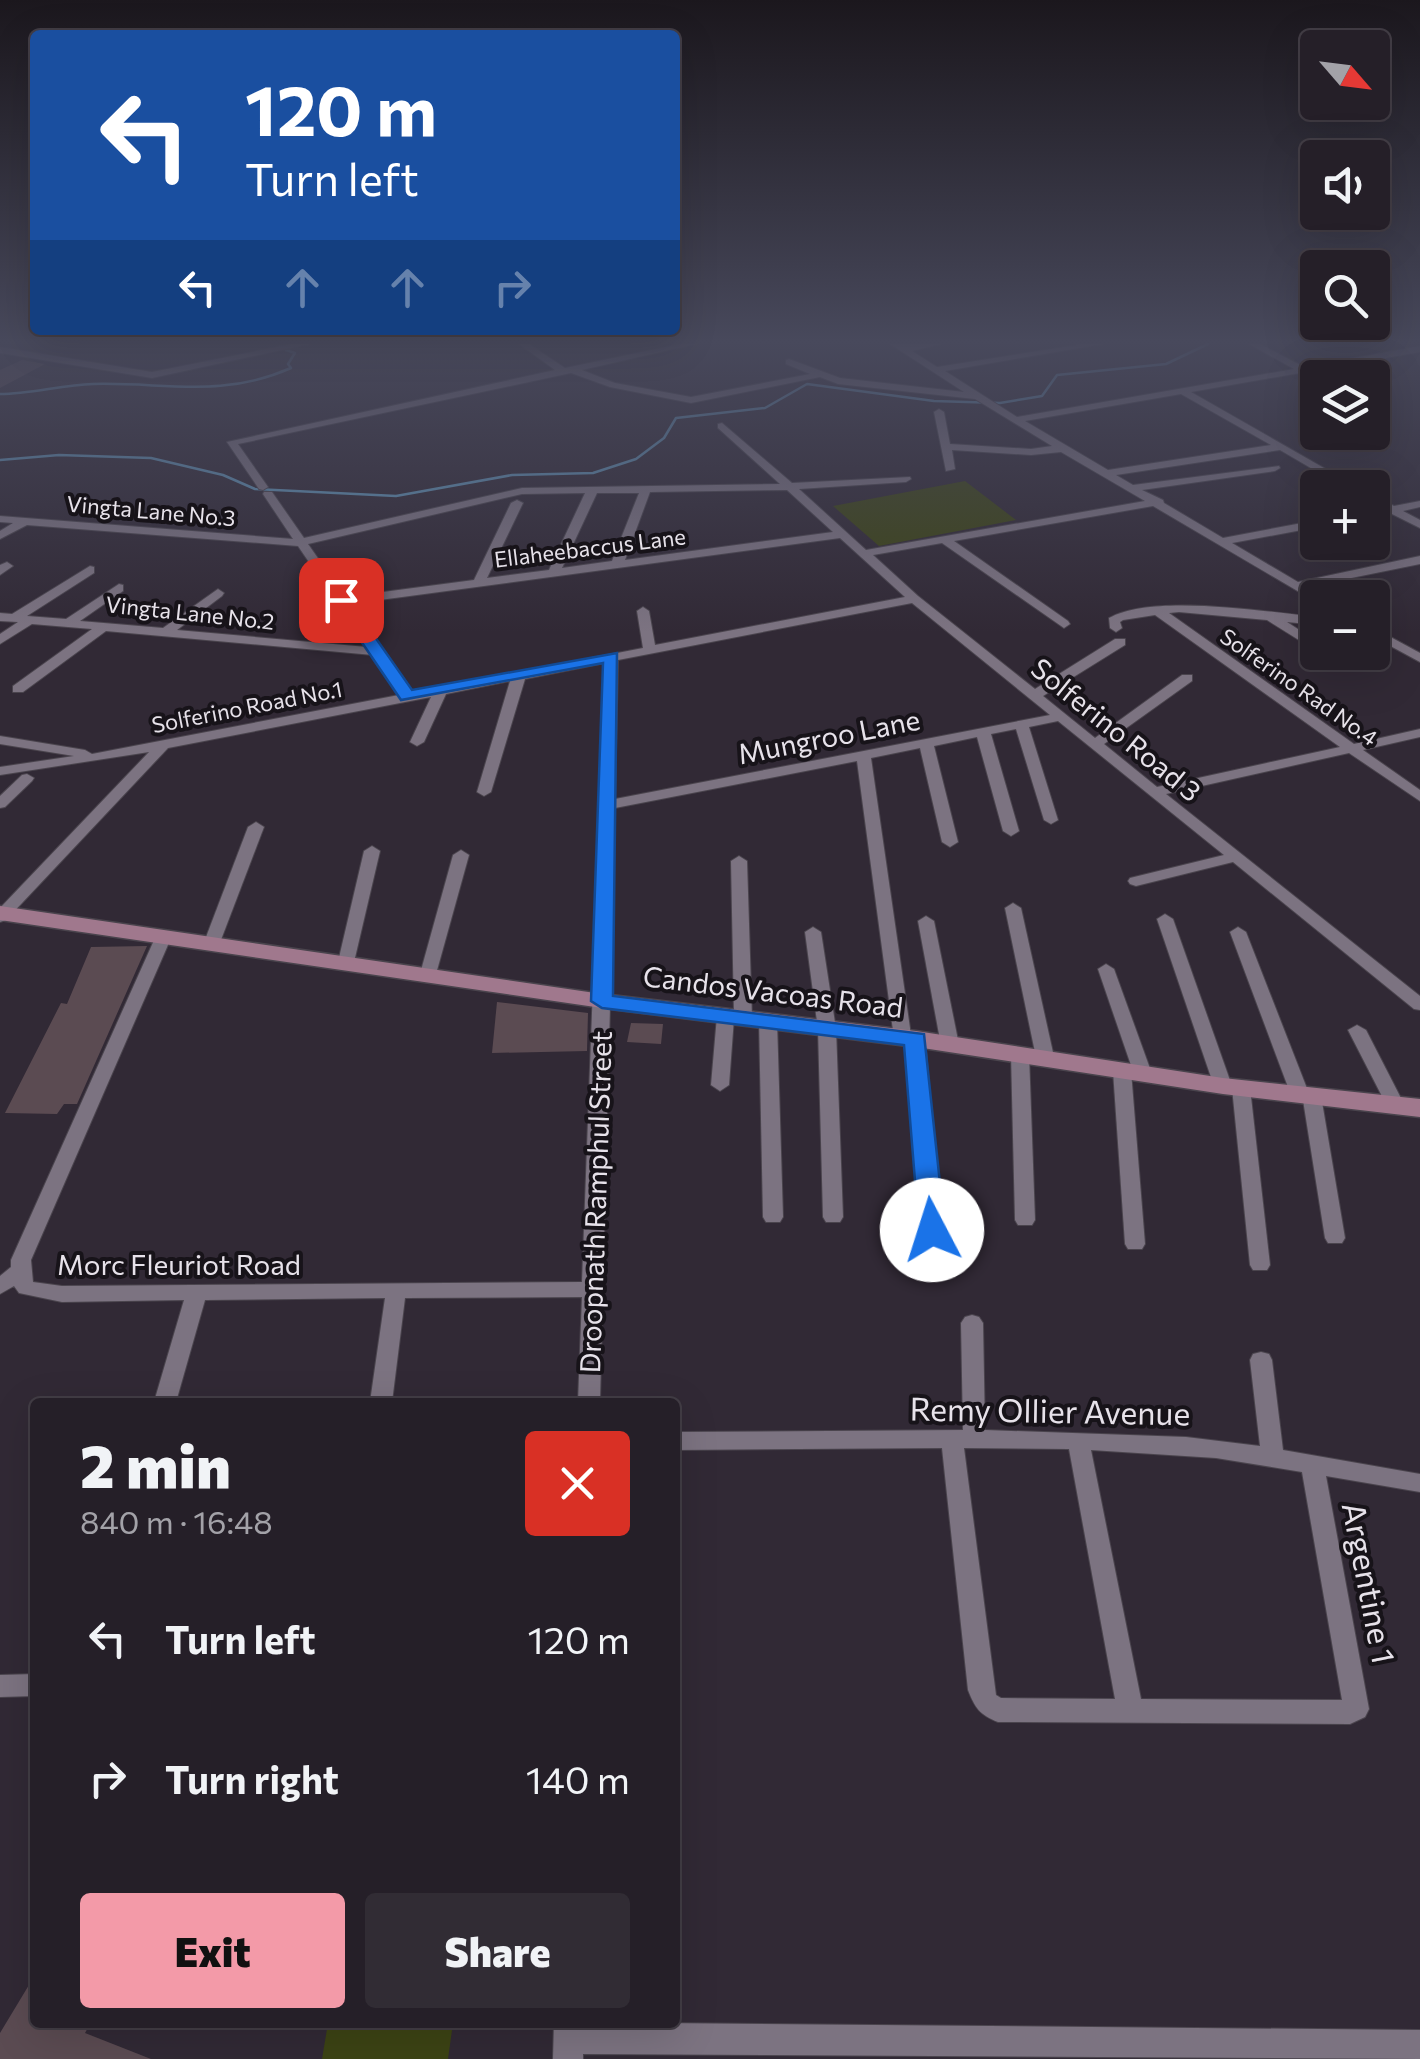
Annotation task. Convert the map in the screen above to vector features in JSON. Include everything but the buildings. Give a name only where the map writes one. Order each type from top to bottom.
[{"type":"main road","name":"Candos Vacoas Road","points":[[1,914],[602,1001],[909,1038],[1232,1087],[1408,1107]]},
{"type":"street","points":[[241,440],[232,442],[407,696]]},
{"type":"street","name":"Solferino Road 3","points":[[737,440],[914,599],[1420,1005]]},
{"type":"street","points":[[945,440],[950,469]]},
{"type":"street","points":[[1051,440],[1300,588]]},
{"type":"street","points":[[1269,440],[1322,470]]},
{"type":"street","points":[[946,447],[1031,452],[1065,448]]},
{"type":"street","points":[[1108,473],[1281,447]]},
{"type":"street","points":[[1135,488],[1275,468]]},
{"type":"street","name":"Vingta Lane No.3","points":[[0,518],[299,543],[494,496],[593,489],[786,487],[906,479]]},
{"type":"street","points":[[617,564],[646,488]]},
{"type":"street","points":[[554,572],[593,489]]},
{"type":"street","points":[[866,553],[1159,502]]},
{"type":"street","points":[[479,582],[517,503]]},
{"type":"street","points":[[1392,509],[1420,504]]},
{"type":"street","points":[[1392,509],[1420,525]]},
{"type":"street","points":[[0,536],[26,520]]},
{"type":"street","points":[[1221,542],[1300,527]]},
{"type":"street","name":"Ellaheebaccus Lane","points":[[341,600],[845,534]]},
{"type":"street","points":[[942,538],[1064,624]]},
{"type":"street","points":[[1296,586],[1420,560]]},
{"type":"street","points":[[7,618],[90,570]]},
{"type":"street","points":[[70,622],[119,588]]},
{"type":"street","points":[[168,631],[218,593]]},
{"type":"street","name":"Solferino Road No.1","points":[[0,772],[100,757],[914,599]]},
{"type":"street","points":[[1034,696],[1118,635],[1113,623],[1116,618],[1156,610],[1300,619]]},
{"type":"street","name":"Solferino Rad No.4","points":[[1156,610],[1417,791]]},
{"type":"street","points":[[642,611],[648,648]]},
{"type":"street","points":[[1266,614],[1300,636]]},
{"type":"street","name":"Vingta Lane No.2","points":[[7,618],[377,652]]},
{"type":"street","points":[[0,640],[31,619]]},
{"type":"street","points":[[18,689],[106,625]]},
{"type":"street","points":[[1390,640],[1417,653]]},
{"type":"street","name":"Droopnath Ramphul Street","points":[[589,1398],[612,657]]},
{"type":"street","points":[[484,792],[519,674]]},
{"type":"street","points":[[1094,745],[1187,678]]},
{"type":"street","points":[[418,742],[441,690]]},
{"type":"street","name":"Mungroo Lane","points":[[608,805],[1060,717]]},
{"type":"street","points":[[1022,725],[1051,820]]},
{"type":"street","points":[[983,732],[1011,831]]},
{"type":"street","points":[[1155,792],[1420,733]]},
{"type":"street","points":[[0,740],[100,757]]},
{"type":"street","points":[[926,743],[950,842]]},
{"type":"street","points":[[1,914],[164,744]]},
{"type":"street","points":[[862,756],[909,1038],[932,1230]]},
{"type":"street","points":[[0,804],[27,778]]},
{"type":"street","points":[[211,945],[256,827]]},
{"type":"street","points":[[346,962],[372,851]]},
{"type":"street","points":[[428,974],[462,854]]},
{"type":"street","points":[[1136,881],[1236,858]]},
{"type":"street","points":[[739,860],[746,1019],[774,1217]]},
{"type":"street","points":[[1013,908],[1032,1056],[1025,1220]]},
{"type":"street","points":[[1164,919],[1232,1087],[1260,1266]]},
{"type":"street","points":[[926,921],[950,1044]]},
{"type":"street","points":[[813,932],[826,1028],[833,1217]]},
{"type":"street","points":[[1238,932],[1306,1096],[1335,1238]]},
{"type":"street","name":"Morc Fleuriot Road","points":[[164,938],[20,1271],[26,1288],[41,1292],[593,1290]]},
{"type":"street","points":[[1106,969],[1133,1072],[1135,1244]]},
{"type":"street","points":[[720,1085],[746,1019]]},
{"type":"street","points":[[1356,1030],[1408,1107]]},
{"type":"street","points":[[0,1286],[20,1271]]},
{"type":"street","points":[[382,1398],[396,1291]]},
{"type":"street","points":[[166,1398],[197,1292]]},
{"type":"street","points":[[972,1323],[963,1441],[980,1690],[986,1703],[998,1710],[1130,1710],[1079,1444]]},
{"type":"street","points":[[1261,1360],[1272,1457]]},
{"type":"street","name":"Remy Ollier Avenue","points":[[680,1441],[1187,1446],[1420,1483]]},
{"type":"street","name":"Argentine 1","points":[[1130,1710],[1350,1712],[1358,1704],[1312,1463]]},
{"type":"street","points":[[0,1686],[30,1685]]},
{"type":"street","points":[[569,2040],[1420,2046]]},
{"type":"green space","points":[[965,481],[1016,520],[879,546],[833,506]]},
{"type":"green space","points":[[327,2028],[452,2028],[448,2059],[322,2059]]},
{"type":"waterway","points":[[0,460],[59,455],[151,458],[223,475],[255,489],[396,496],[512,475],[593,473],[636,459],[661,440]]},
{"type":"route","points":[[341,600],[407,696],[612,657],[602,1001],[916,1039],[932,1230]]}]
